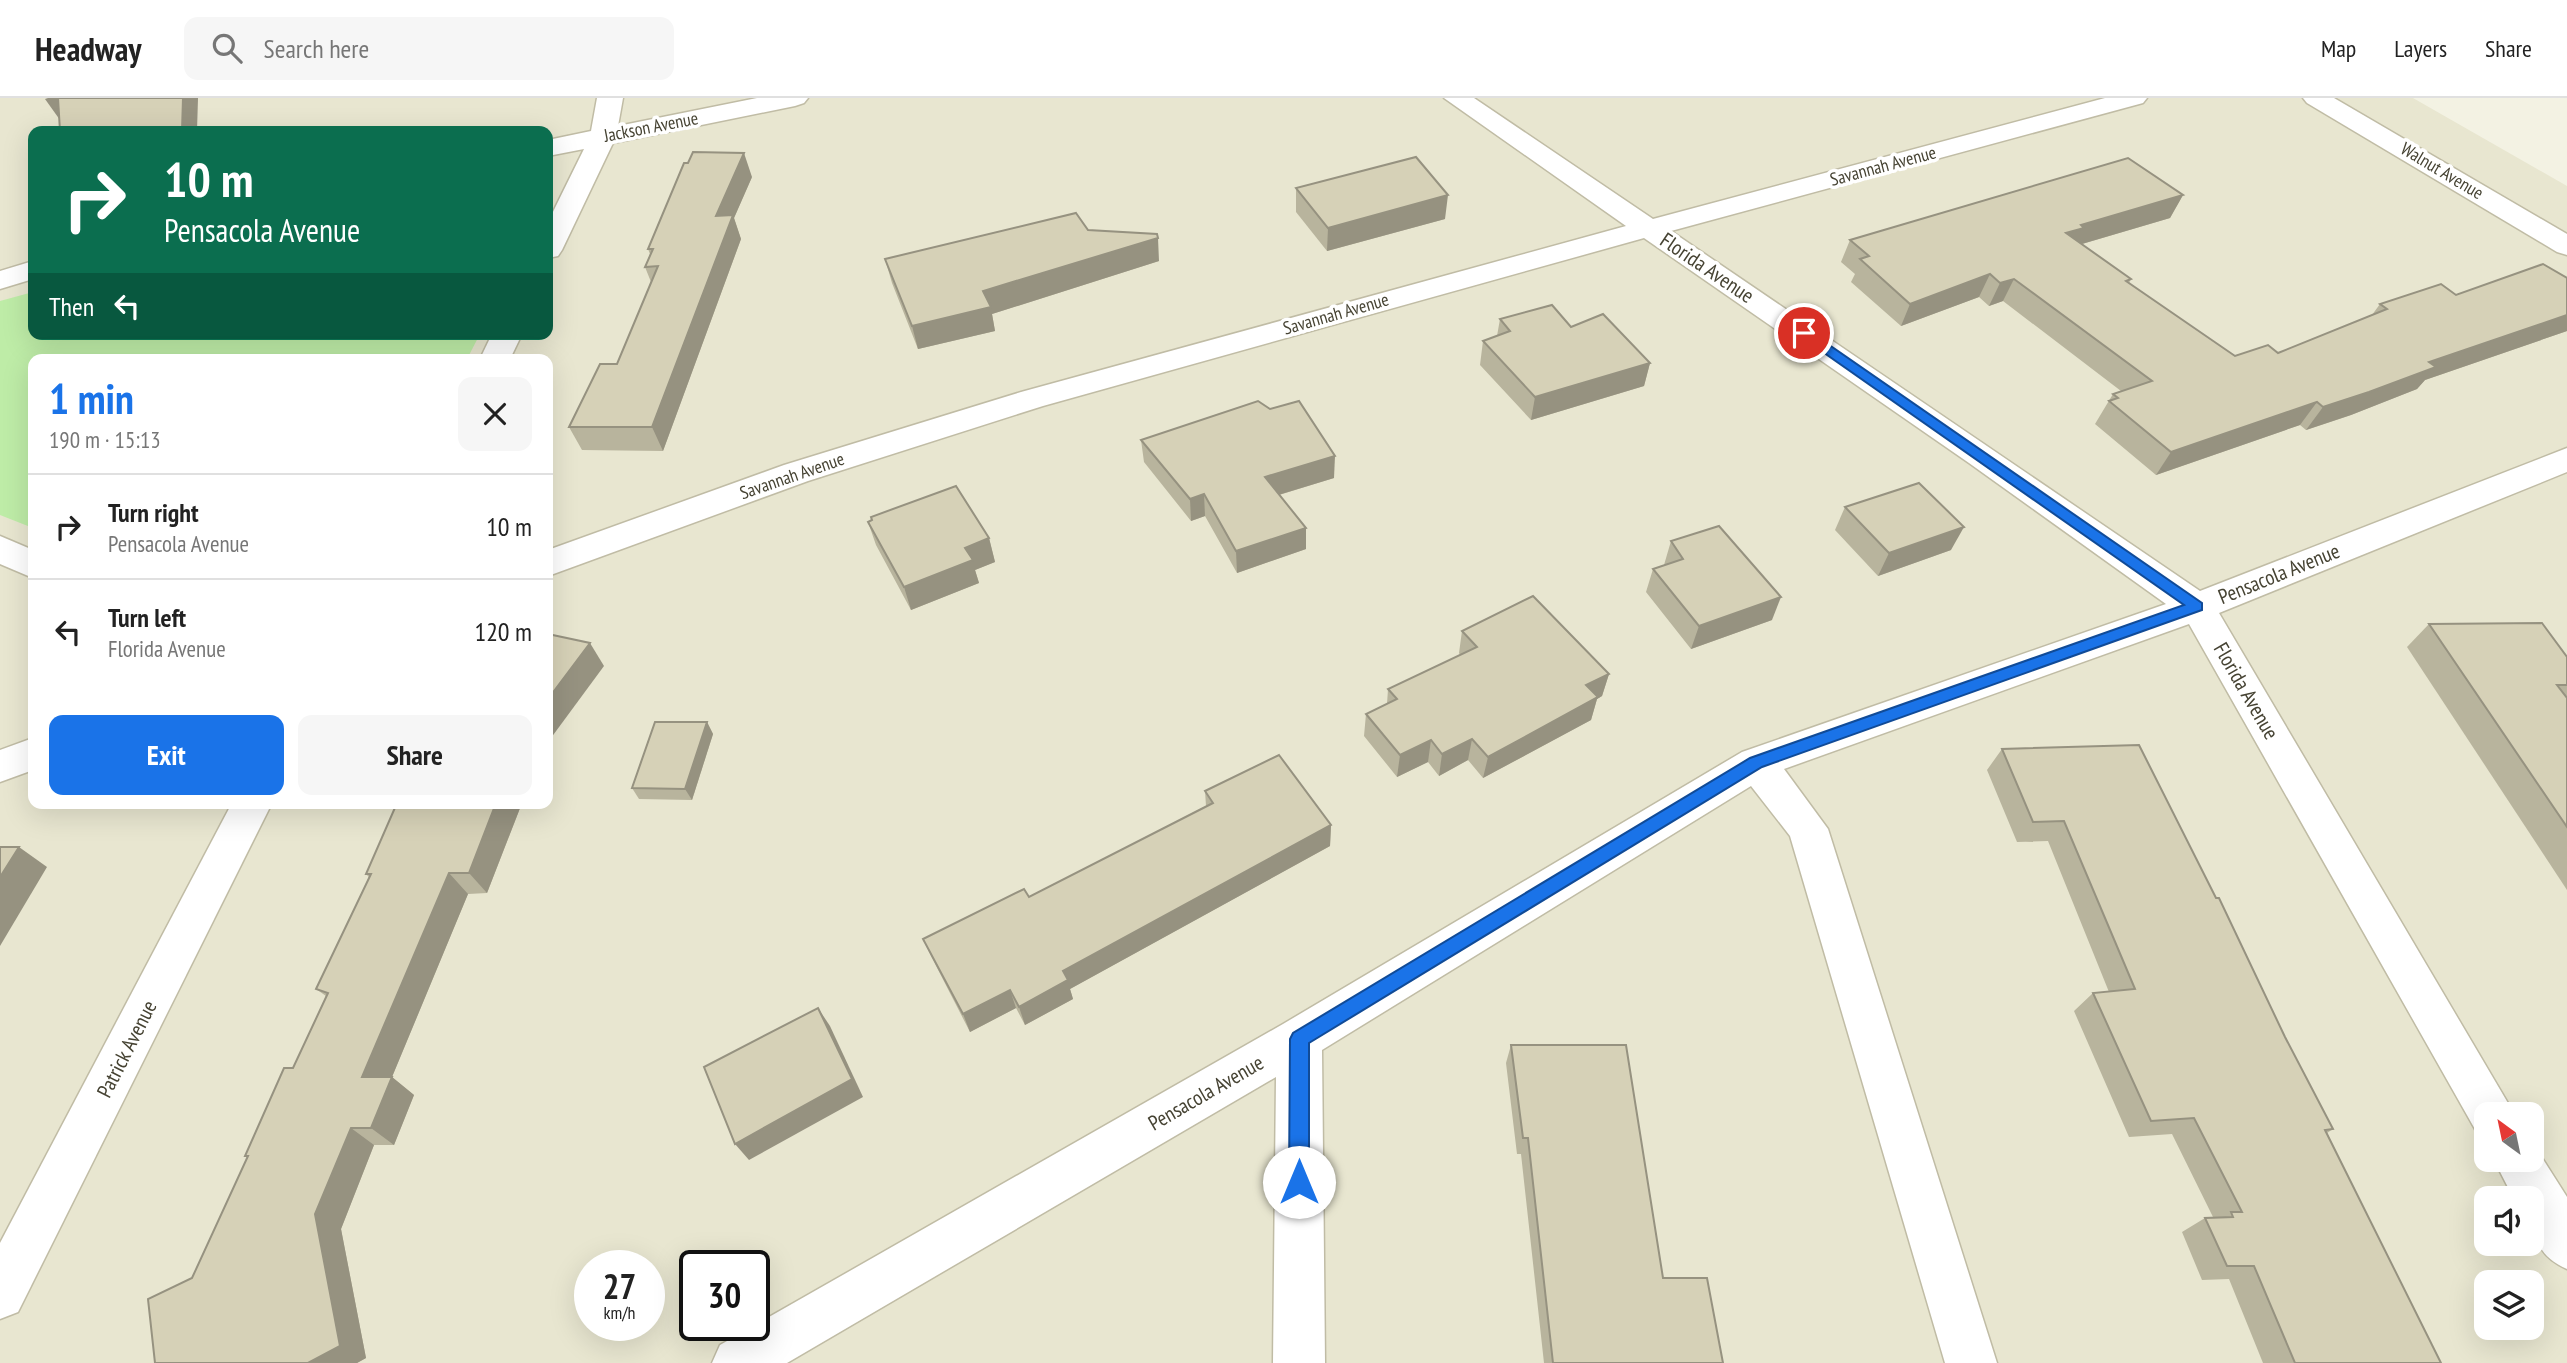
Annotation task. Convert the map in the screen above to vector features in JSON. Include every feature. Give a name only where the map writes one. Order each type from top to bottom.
[{"type":"street","points":[[553,240],[603,137],[610,98]]},
{"type":"street","name":"Jackson Avenue","points":[[553,147],[795,98]]},
{"type":"street","name":"Florida Avenue","points":[[1457,98],[2197,607],[2484,1102]]},
{"type":"street","name":"Savannah Avenue","points":[[553,561],[796,473],[1032,399],[1401,295],[2134,98]]},
{"type":"street","name":"Walnut Avenue","points":[[2316,98],[2567,246]]},
{"type":"street","points":[[0,280],[28,272]]},
{"type":"street","name":"Pensacola Avenue","points":[[738,1363],[1299,1039],[1756,763],[2197,607],[2565,463]]},
{"type":"street","points":[[0,549],[28,563]]},
{"type":"street","points":[[0,766],[28,756]]},
{"type":"street","points":[[1756,763],[1808,829],[1971,1363]]},
{"type":"street","name":"Patrick Avenue","points":[[0,1294],[249,809]]},
{"type":"street","points":[[1299,1039],[1299,1363]]},
{"type":"street","points":[[2525,1172],[2567,1244]]},
{"type":"shaded area","points":[[0,98],[2413,98],[2567,186],[2567,1363],[0,1363]]},
{"type":"green space","points":[[28,293],[28,340],[477,340],[470,354],[28,354],[28,526],[0,515],[0,301]]},
{"type":"building","points":[[58,98],[183,98],[182,126],[60,126]]},
{"type":"building","points":[[693,152],[744,153],[716,216],[733,215],[652,427],[569,427],[600,364],[617,364],[658,266],[645,267],[653,249],[648,249],[684,163],[688,163]]},
{"type":"building","points":[[1416,157],[1448,195],[1328,228],[1296,188]]},
{"type":"building","points":[[2128,158],[2183,195],[2081,225],[2084,228],[2066,233],[2131,279],[2126,281],[2235,356],[2268,345],[2278,353],[2387,309],[2380,304],[2441,284],[2456,295],[2543,264],[2567,278],[2567,315],[2429,362],[2436,367],[2369,392],[2323,407],[2317,402],[2171,452],[2109,401],[2118,398],[2113,394],[2152,381],[2014,279],[2000,283],[1990,274],[1910,304],[1860,259],[1869,256],[1850,240]]},
{"type":"building","points":[[1076,213],[1088,230],[1157,234],[1158,238],[983,291],[991,307],[912,326],[885,259]]},
{"type":"building","points":[[1552,305],[1571,327],[1603,314],[1650,363],[1535,397],[1483,341],[1510,331],[1500,319]]},
{"type":"building","points":[[1258,401],[1270,409],[1299,401],[1335,456],[1265,477],[1306,528],[1236,551],[1204,494],[1190,499],[1141,440]]},
{"type":"building","points":[[1919,483],[1964,527],[1889,553],[1845,507]]},
{"type":"building","points":[[956,486],[989,538],[965,548],[973,560],[904,587],[868,522],[872,520],[871,517]]},
{"type":"building","points":[[1719,526],[1781,597],[1699,626],[1653,569],[1683,559],[1671,541]]},
{"type":"building","points":[[1533,596],[1609,674],[1586,685],[1598,697],[1488,757],[1472,739],[1442,754],[1431,740],[1400,755],[1366,714],[1397,699],[1388,689],[1477,647],[1462,631]]},
{"type":"building","points":[[2542,623],[2567,657],[2567,685],[2557,685],[2567,698],[2567,827],[2429,624]]},
{"type":"building","points":[[553,635],[590,643],[553,692]]},
{"type":"building","points":[[655,722],[707,722],[685,789],[632,788]]},
{"type":"building","points":[[2139,745],[2216,898],[2219,898],[2285,1037],[2333,1129],[2325,1130],[2441,1363],[2295,1363],[2254,1266],[2227,1266],[2205,1218],[2233,1217],[2231,1212],[2242,1212],[2194,1118],[2151,1121],[2093,993],[2135,989],[2064,821],[2033,822],[2002,749]]},
{"type":"building","points":[[1279,755],[1331,825],[1063,971],[1068,980],[1019,1007],[1010,990],[963,1014],[923,939],[1024,889],[1029,897],[1213,803],[1205,791]]},
{"type":"building","points":[[394,809],[494,809],[469,873],[449,873],[362,1077],[392,1077],[371,1128],[351,1128],[315,1214],[340,1346],[308,1363],[155,1363],[148,1299],[192,1278],[248,1156],[245,1156],[284,1068],[293,1068],[328,993],[316,989],[371,874],[366,874]]},
{"type":"building","points":[[0,847],[19,847],[0,877]]},
{"type":"building","points":[[818,1008],[852,1079],[735,1144],[704,1067]]},
{"type":"building","points":[[1511,1045],[1626,1045],[1663,1278],[1707,1278],[1723,1363],[1553,1363],[1528,1138],[1523,1138]]},
{"type":"route","points":[[1299,1182],[1299,1039],[1756,763],[2197,607],[1804,333]]}]
